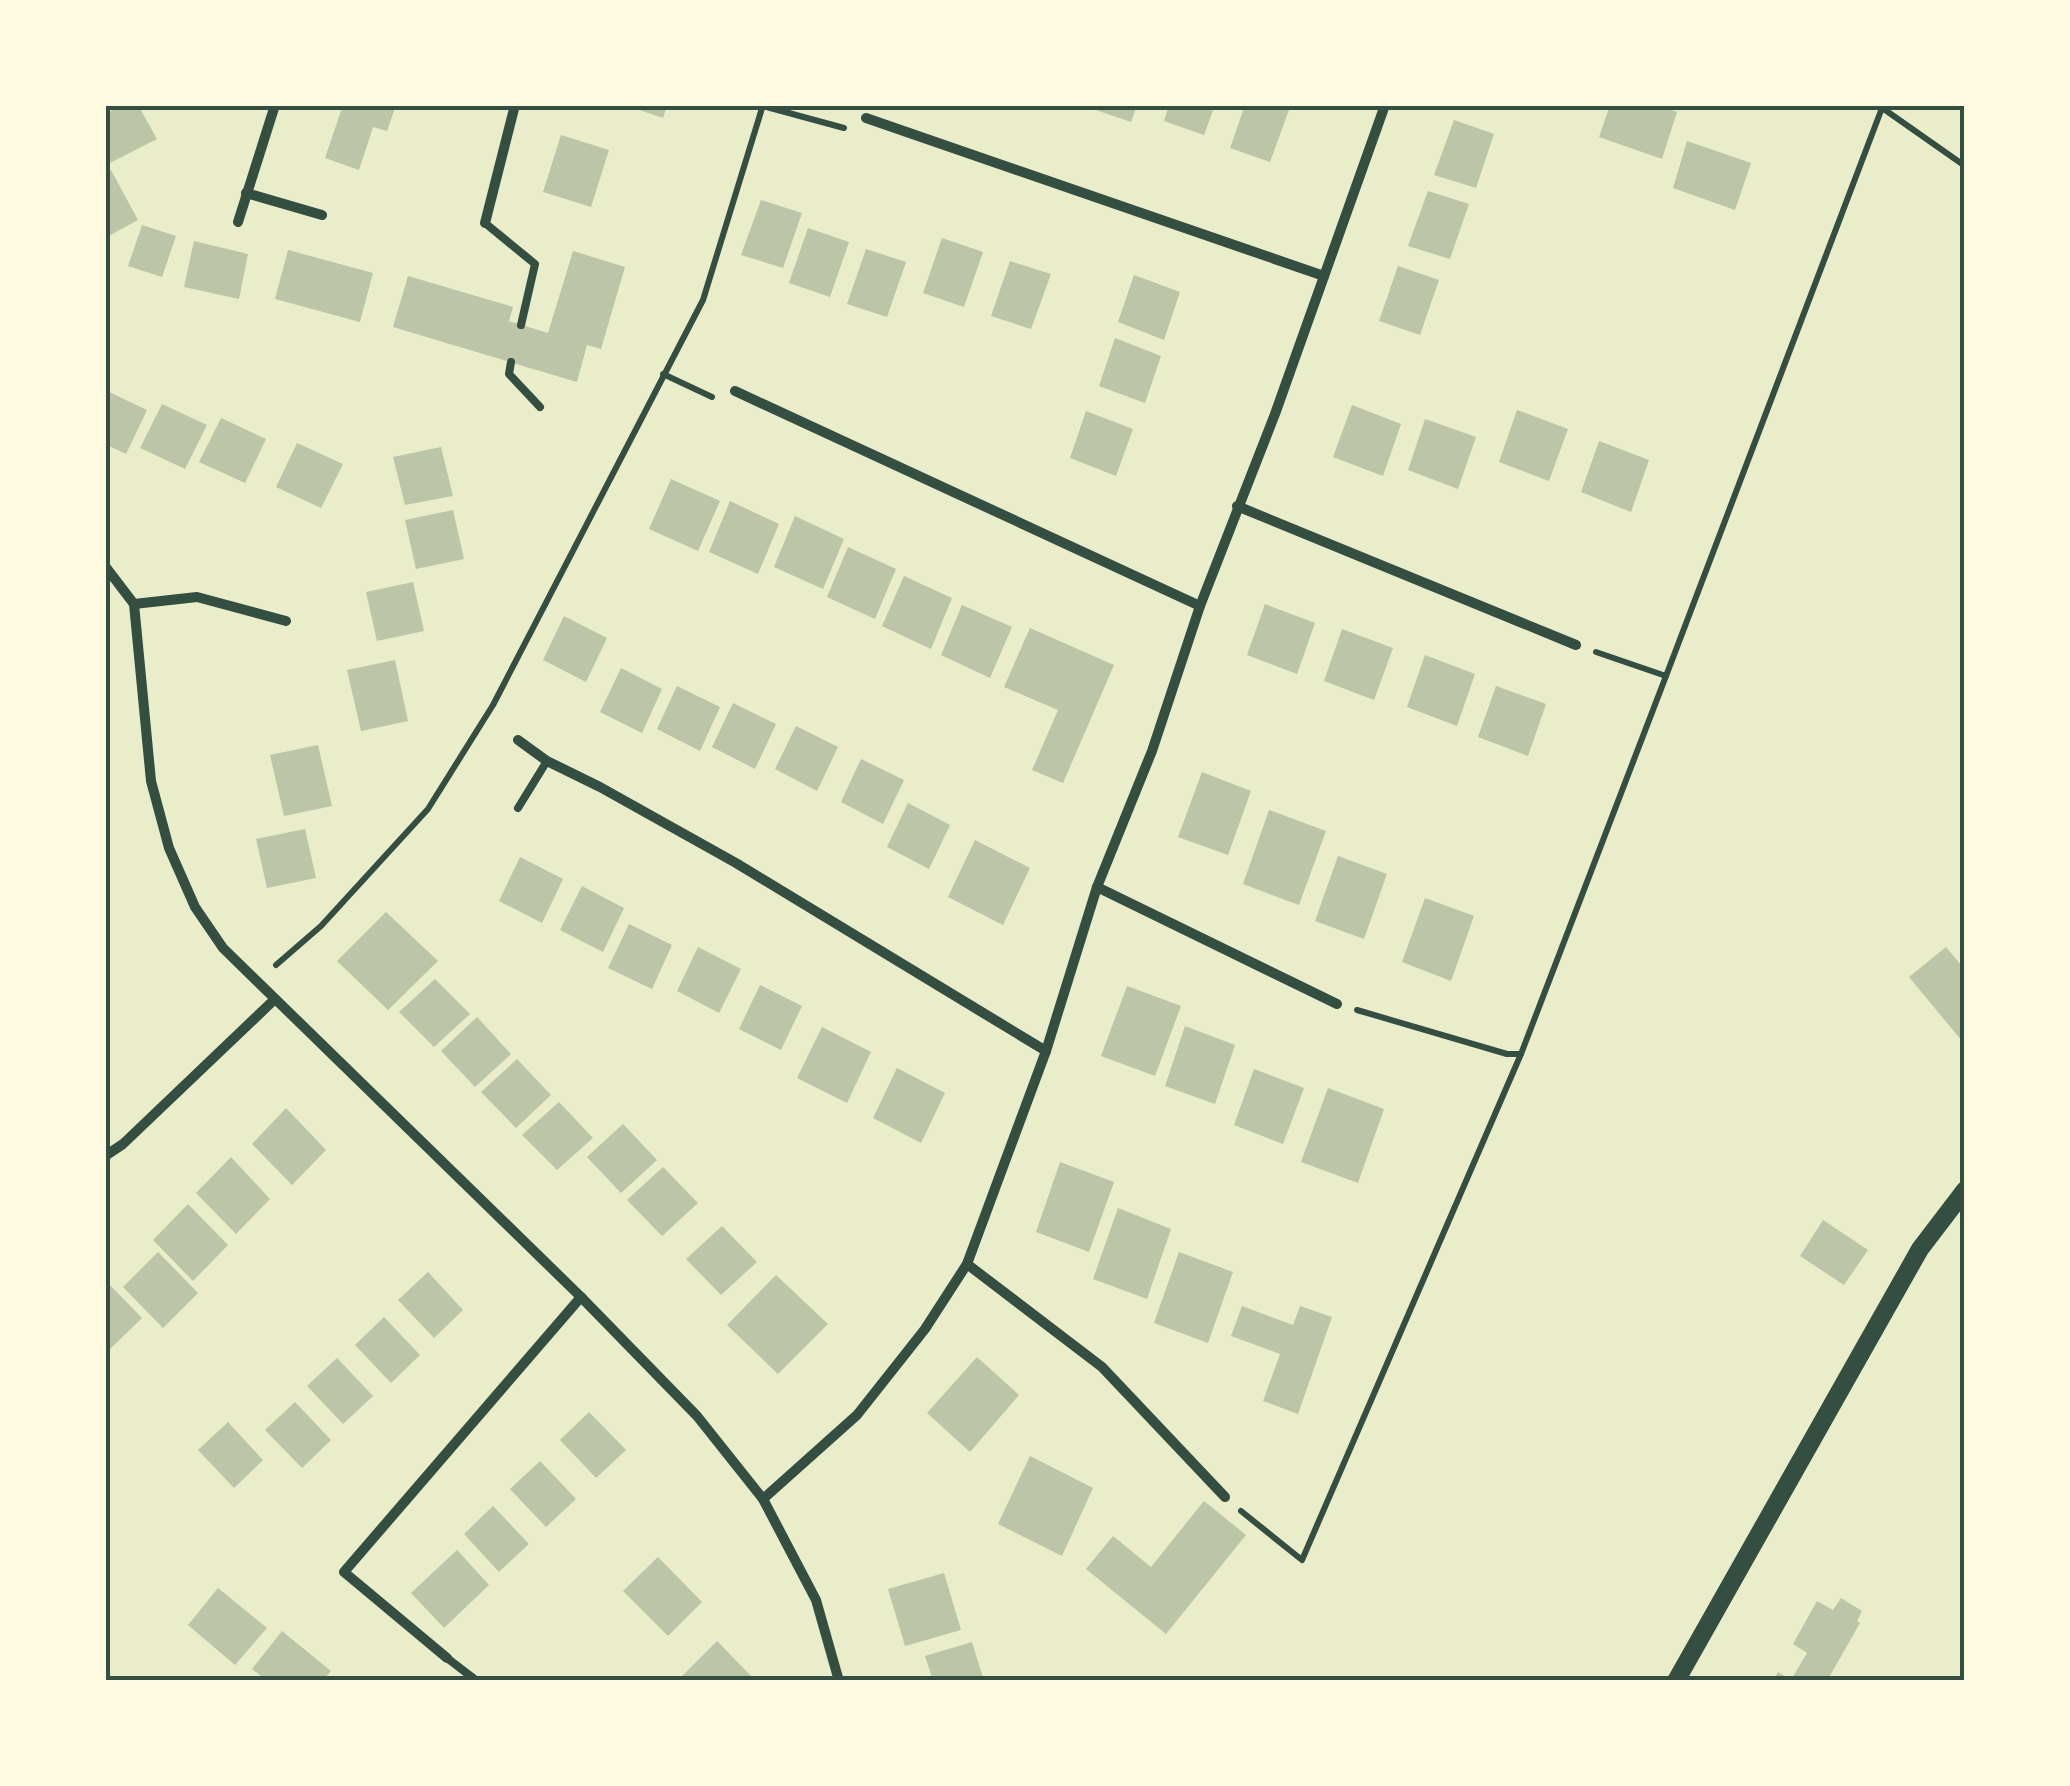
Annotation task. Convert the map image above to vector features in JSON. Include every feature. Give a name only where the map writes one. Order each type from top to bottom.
[{"type":"street","points":[[238,222],[275,105]]},
{"type":"street","points":[[485,223],[515,105]]},
{"type":"street","points":[[763,1500],[857,1416],[925,1330],[967,1264],[1046,1051],[1097,887],[1152,752],[1200,606],[1275,414],[1384,105]]},
{"type":"street","points":[[866,118],[1324,276]]},
{"type":"street","points":[[246,193],[322,214]]},
{"type":"street","points":[[734,391],[1200,606]]},
{"type":"street","points":[[1237,506],[1576,645]]},
{"type":"street","points":[[105,566],[134,604],[151,781],[169,848],[195,907],[222,948],[581,1296],[696,1416],[763,1500],[816,1600],[840,1681]]},
{"type":"street","points":[[134,604],[197,598],[286,620]]},
{"type":"street","points":[[518,740],[546,762],[600,787],[736,863],[1046,1051]]},
{"type":"street","points":[[1097,887],[1337,1004]]},
{"type":"street","points":[[105,1156],[123,1144],[275,999]]},
{"type":"street","points":[[1676,1681],[1920,1249],[1965,1190]]},
{"type":"street","points":[[967,1264],[1102,1368],[1225,1497]]},
{"type":"street","points":[[447,1658],[344,1572],[581,1296]]},
{"type":"lane","points":[[485,223],[535,264],[521,325]]},
{"type":"lane","points":[[511,362],[509,374],[540,406]]},
{"type":"lane","points":[[518,808],[546,762]]},
{"type":"lane","points":[[447,1658],[476,1681]]},
{"type":"path","points":[[256,982],[321,926],[428,809],[492,704],[703,300],[763,106],[862,133],[866,118]]},
{"type":"path","points":[[1225,1497],[1302,1560],[1521,1054],[1880,106],[1965,166]]},
{"type":"path","points":[[664,374],[728,405],[734,391]]},
{"type":"path","points":[[1576,645],[1666,676]]},
{"type":"path","points":[[1337,1004],[1507,1054],[1521,1054]]},
{"type":"building","points":[[122,105],[138,105],[157,139],[106,165],[105,114]]},
{"type":"building","points":[[343,105],[396,105],[387,131],[373,127],[359,170],[325,158]]},
{"type":"building","points":[[625,105],[667,105],[663,118]]},
{"type":"building","points":[[1137,105],[1131,122],[1090,108]]},
{"type":"building","points":[[1169,105],[1215,105],[1204,135],[1164,121]]},
{"type":"building","points":[[1245,105],[1290,107],[1270,162],[1230,148]]},
{"type":"building","points":[[1610,105],[1658,105],[1677,112],[1662,159],[1599,137]]},
{"type":"building","points":[[1454,120],[1494,134],[1476,188],[1434,175]]},
{"type":"building","points":[[561,135],[609,150],[591,207],[543,192]]},
{"type":"building","points":[[1687,141],[1751,163],[1735,210],[1673,188]]},
{"type":"building","points":[[111,170],[138,220],[105,238],[105,174]]},
{"type":"building","points":[[1428,191],[1469,204],[1450,259],[1408,246]]},
{"type":"building","points":[[761,200],[802,213],[783,268],[741,255]]},
{"type":"building","points":[[142,225],[176,236],[162,277],[128,266]]},
{"type":"building","points":[[808,228],[849,242],[830,297],[789,283]]},
{"type":"building","points":[[942,238],[983,252],[964,307],[923,293]]},
{"type":"building","points":[[194,241],[248,254],[239,299],[184,287]]},
{"type":"building","points":[[866,249],[906,262],[887,317],[847,304]]},
{"type":"building","points":[[288,250],[373,273],[360,322],[275,299]]},
{"type":"building","points":[[573,251],[625,267],[601,349],[587,345],[577,382],[393,327],[408,276],[513,307],[509,321],[548,333]]},
{"type":"building","points":[[1010,261],[1051,274],[1031,329],[991,316]]},
{"type":"building","points":[[1398,266],[1439,280],[1420,335],[1379,321]]},
{"type":"building","points":[[1134,275],[1180,292],[1164,340],[1118,322]]},
{"type":"building","points":[[1115,338],[1161,356],[1145,403],[1099,386]]},
{"type":"building","points":[[105,390],[147,410],[126,454],[105,444]]},
{"type":"building","points":[[162,404],[207,425],[185,469],[140,448]]},
{"type":"building","points":[[1352,405],[1401,424],[1383,476],[1333,457]]},
{"type":"building","points":[[1517,410],[1568,429],[1549,481],[1499,462]]},
{"type":"building","points":[[1086,411],[1133,429],[1116,476],[1070,458]]},
{"type":"building","points":[[221,418],[266,439],[245,483],[199,462]]},
{"type":"building","points":[[1425,419],[1476,437],[1458,489],[1408,470]]},
{"type":"building","points":[[1599,441],[1649,460],[1631,512],[1581,492]]},
{"type":"building","points":[[297,443],[343,464],[321,508],[276,487]]},
{"type":"building","points":[[441,447],[453,496],[405,505],[393,457]]},
{"type":"building","points":[[671,479],[720,501],[698,551],[649,529]]},
{"type":"building","points":[[730,501],[779,524],[758,574],[709,552]]},
{"type":"building","points":[[453,510],[464,559],[416,569],[405,520]]},
{"type":"building","points":[[795,516],[844,539],[823,589],[774,567]]},
{"type":"building","points":[[848,547],[896,569],[875,619],[827,597]]},
{"type":"building","points":[[904,576],[952,598],[931,649],[882,626]]},
{"type":"building","points":[[413,582],[424,631],[377,641],[366,592]]},
{"type":"building","points":[[1265,604],[1315,623],[1297,674],[1247,655]]},
{"type":"building","points":[[962,605],[1012,627],[990,678],[941,655]]},
{"type":"building","points":[[564,616],[607,638],[586,682],[543,660]]},
{"type":"building","points":[[1030,628],[1114,665],[1063,783],[1032,770],[1058,710],[1004,687]]},
{"type":"building","points":[[1342,629],[1393,648],[1374,700],[1324,681]]},
{"type":"building","points":[[1425,655],[1475,674],[1457,726],[1407,707]]},
{"type":"building","points":[[395,660],[408,721],[361,731],[347,670]]},
{"type":"building","points":[[621,668],[662,689],[642,733],[600,712]]},
{"type":"building","points":[[677,686],[720,707],[700,751],[657,729]]},
{"type":"building","points":[[1496,686],[1546,704],[1528,756],[1478,737]]},
{"type":"building","points":[[733,703],[776,724],[755,769],[712,747]]},
{"type":"building","points":[[796,726],[838,747],[817,791],[775,769]]},
{"type":"building","points":[[318,745],[332,806],[284,816],[270,755]]},
{"type":"building","points":[[861,759],[904,780],[883,824],[841,802]]},
{"type":"building","points":[[1202,772],[1251,791],[1228,855],[1178,837]]},
{"type":"building","points":[[908,803],[950,825],[929,869],[887,847]]},
{"type":"building","points":[[1269,810],[1326,831],[1299,905],[1243,884]]},
{"type":"building","points":[[305,829],[316,878],[267,888],[256,839]]},
{"type":"building","points":[[975,840],[1030,868],[1003,925],[948,897]]},
{"type":"building","points":[[1338,856],[1387,874],[1364,939],[1315,921]]},
{"type":"building","points":[[520,857],[563,879],[542,923],[499,901]]},
{"type":"building","points":[[582,886],[624,908],[603,952],[560,930]]},
{"type":"building","points":[[1425,898],[1474,916],[1451,981],[1402,962]]},
{"type":"building","points":[[386,912],[438,961],[388,1010],[337,961]]},
{"type":"building","points":[[629,924],[672,945],[652,989],[608,968]]},
{"type":"building","points":[[698,947],[741,969],[719,1013],[677,991]]},
{"type":"building","points":[[1946,947],[1961,965],[1965,962],[1962,1041],[1909,977]]},
{"type":"building","points":[[435,979],[470,1014],[434,1047],[399,1012]]},
{"type":"building","points":[[760,985],[802,1006],[781,1050],[739,1029]]},
{"type":"building","points":[[1127,986],[1181,1006],[1155,1076],[1101,1056]]},
{"type":"building","points":[[477,1017],[511,1054],[475,1087],[441,1051]]},
{"type":"building","points":[[1185,1026],[1235,1045],[1215,1104],[1165,1086]]},
{"type":"building","points":[[822,1027],[871,1052],[847,1103],[797,1078]]},
{"type":"building","points":[[517,1059],[551,1095],[516,1128],[481,1092]]},
{"type":"building","points":[[897,1068],[945,1093],[921,1143],[873,1118]]},
{"type":"building","points":[[1254,1069],[1304,1088],[1283,1144],[1234,1125]]},
{"type":"building","points":[[1328,1088],[1384,1109],[1358,1183],[1301,1162]]},
{"type":"building","points":[[559,1102],[593,1138],[557,1170],[522,1135]]},
{"type":"building","points":[[286,1108],[326,1150],[292,1185],[252,1144]]},
{"type":"building","points":[[623,1124],[657,1160],[621,1193],[587,1157]]},
{"type":"building","points":[[231,1157],[270,1199],[236,1234],[196,1193]]},
{"type":"building","points":[[1060,1162],[1114,1182],[1089,1252],[1036,1232]]},
{"type":"building","points":[[663,1167],[698,1203],[662,1236],[627,1200]]},
{"type":"building","points":[[188,1204],[228,1245],[193,1281],[153,1240]]},
{"type":"building","points":[[1118,1208],[1171,1229],[1147,1299],[1093,1279]]},
{"type":"building","points":[[1823,1220],[1868,1250],[1844,1285],[1800,1256]]},
{"type":"building","points":[[722,1226],[757,1262],[721,1295],[686,1259]]},
{"type":"building","points":[[158,1252],[198,1293],[163,1328],[123,1287]]},
{"type":"building","points":[[1179,1252],[1233,1272],[1208,1343],[1154,1323]]},
{"type":"building","points":[[428,1272],[463,1310],[434,1338],[398,1300]]},
{"type":"building","points":[[776,1275],[828,1324],[778,1374],[727,1325]]},
{"type":"building","points":[[105,1280],[142,1318],[105,1354]]},
{"type":"building","points":[[1242,1306],[1293,1325],[1300,1306],[1332,1317],[1298,1414],[1263,1401],[1280,1354],[1231,1336]]},
{"type":"building","points":[[384,1317],[420,1355],[391,1383],[355,1345]]},
{"type":"building","points":[[977,1357],[1019,1395],[970,1452],[927,1413]]},
{"type":"building","points":[[337,1358],[373,1396],[343,1424],[307,1386]]},
{"type":"building","points":[[295,1402],[331,1440],[302,1468],[265,1430]]},
{"type":"building","points":[[589,1412],[626,1450],[596,1478],[560,1440]]},
{"type":"building","points":[[228,1422],[263,1460],[234,1488],[198,1450]]},
{"type":"building","points":[[1030,1456],[1093,1488],[1062,1556],[998,1524]]},
{"type":"building","points":[[540,1461],[576,1499],[546,1527],[510,1489]]},
{"type":"building","points":[[1204,1501],[1246,1535],[1166,1634],[1086,1569],[1113,1536],[1151,1567]]},
{"type":"building","points":[[493,1506],[529,1544],[499,1572],[464,1534]]},
{"type":"building","points":[[457,1550],[489,1585],[444,1628],[411,1593]]},
{"type":"building","points":[[658,1557],[702,1602],[668,1636],[623,1591]]},
{"type":"building","points":[[944,1573],[961,1630],[905,1646],[888,1589]]},
{"type":"building","points":[[218,1588],[267,1628],[235,1665],[188,1625]]},
{"type":"building","points":[[1841,1598],[1862,1611],[1857,1621],[1860,1623],[1827,1681],[1773,1681],[1778,1672],[1791,1680],[1807,1653],[1793,1644],[1817,1601],[1833,1610]]},
{"type":"building","points":[[282,1631],[331,1671],[322,1681],[267,1681],[252,1669]]},
{"type":"building","points":[[717,1641],[756,1681],[688,1681],[682,1676]]},
{"type":"building","points":[[972,1642],[984,1681],[933,1681],[925,1656]]}]
